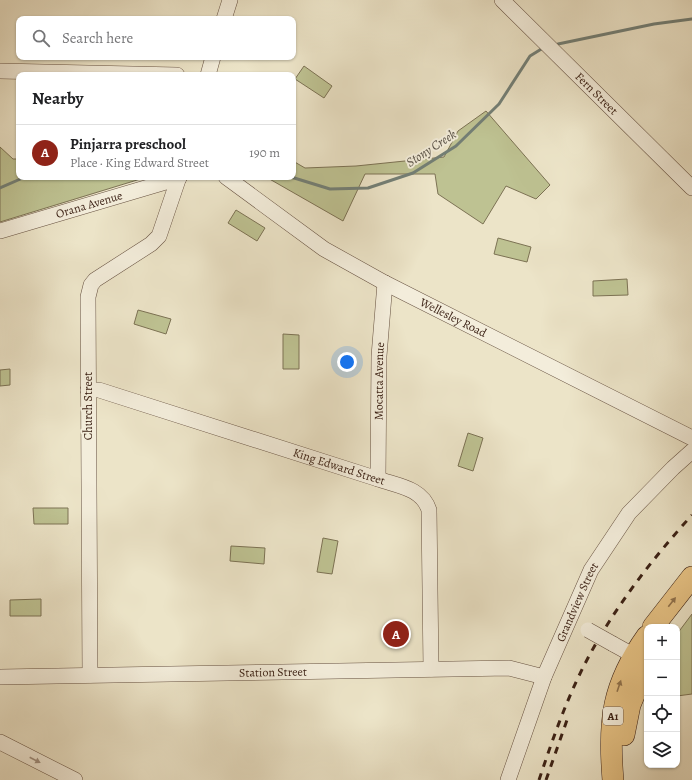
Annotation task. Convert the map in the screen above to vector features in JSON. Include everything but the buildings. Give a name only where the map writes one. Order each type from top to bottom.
[{"type":"highway","points":[[655,624],[692,577]]},
{"type":"highway","points":[[673,624],[692,599]]},
{"type":"highway","name":"A1","points":[[624,780],[623,742],[625,723],[644,651]]},
{"type":"highway","name":"A1","points":[[613,780],[611,736],[617,692],[624,674],[642,661]]},
{"type":"street","points":[[225,16],[230,0]]},
{"type":"street","name":"Fern Street","points":[[502,0],[692,188]]},
{"type":"street","points":[[209,72],[212,60]]},
{"type":"street","points":[[0,71],[44,72]]},
{"type":"street","name":"Orana Avenue","points":[[0,231],[172,180]]},
{"type":"street","name":"Church Street","points":[[90,675],[88,297],[91,284],[155,241],[161,231],[178,180]]},
{"type":"street","name":"Wellesley Road","points":[[230,180],[324,249],[385,283],[692,438]]},
{"type":"street","name":"Mocatta Avenue","points":[[378,479],[379,356],[385,283]]},
{"type":"street","name":"King Edward Street","points":[[88,390],[98,390],[414,491],[426,502],[429,510],[431,669]]},
{"type":"street","name":"Grandview Street","points":[[508,780],[544,676],[591,570],[629,513],[673,468],[692,451]]},
{"type":"street","points":[[569,619],[642,661]]},
{"type":"street","name":"Station Street","points":[[0,676],[509,668],[544,676]]},
{"type":"street","points":[[0,742],[75,780]]},
{"type":"green space","points":[[304,66],[332,86],[324,98],[296,80]]},
{"type":"green space","points":[[486,111],[550,185],[536,199],[506,186],[483,224],[438,194],[435,174],[365,174],[343,221],[271,180],[296,180],[296,163],[305,168],[356,166],[444,157],[458,131]]},
{"type":"green space","points":[[0,147],[13,159],[16,159],[16,180],[137,180],[0,222]]},
{"type":"green space","points":[[236,210],[265,228],[257,241],[228,223]]},
{"type":"green space","points":[[498,238],[531,247],[527,262],[494,254]]},
{"type":"green space","points":[[627,279],[628,295],[593,296],[593,281]]},
{"type":"green space","points":[[138,310],[171,319],[166,334],[134,324]]},
{"type":"green space","points":[[283,334],[299,335],[299,369],[283,369]]},
{"type":"green space","points":[[10,369],[10,385],[0,386],[0,370]]},
{"type":"green space","points":[[468,433],[483,438],[473,471],[458,466]]},
{"type":"green space","points":[[33,508],[68,508],[68,524],[34,524]]},
{"type":"green space","points":[[323,538],[338,541],[332,574],[317,572]]},
{"type":"green space","points":[[231,546],[265,548],[264,564],[230,561]]},
{"type":"green space","points":[[41,599],[41,616],[10,616],[10,600]]},
{"type":"green space","points":[[692,614],[692,694],[680,696],[680,660],[680,630]]},
{"type":"waterway","name":"Stony Creek","points":[[558,44],[654,24],[692,19]]},
{"type":"waterway","name":"Stony Creek","points":[[296,179],[330,189],[368,188],[413,173],[456,146],[499,104],[530,56],[543,48]]},
{"type":"waterway","name":"Stony Creek","points":[[0,188],[18,180]]},
{"type":"railway","points":[[539,780],[577,679],[604,629],[639,578],[692,515]]},
{"type":"railway","points":[[546,780],[567,720]]},
{"type":"place","name":"Pinjarra preschool","points":[[396,634]]}]
